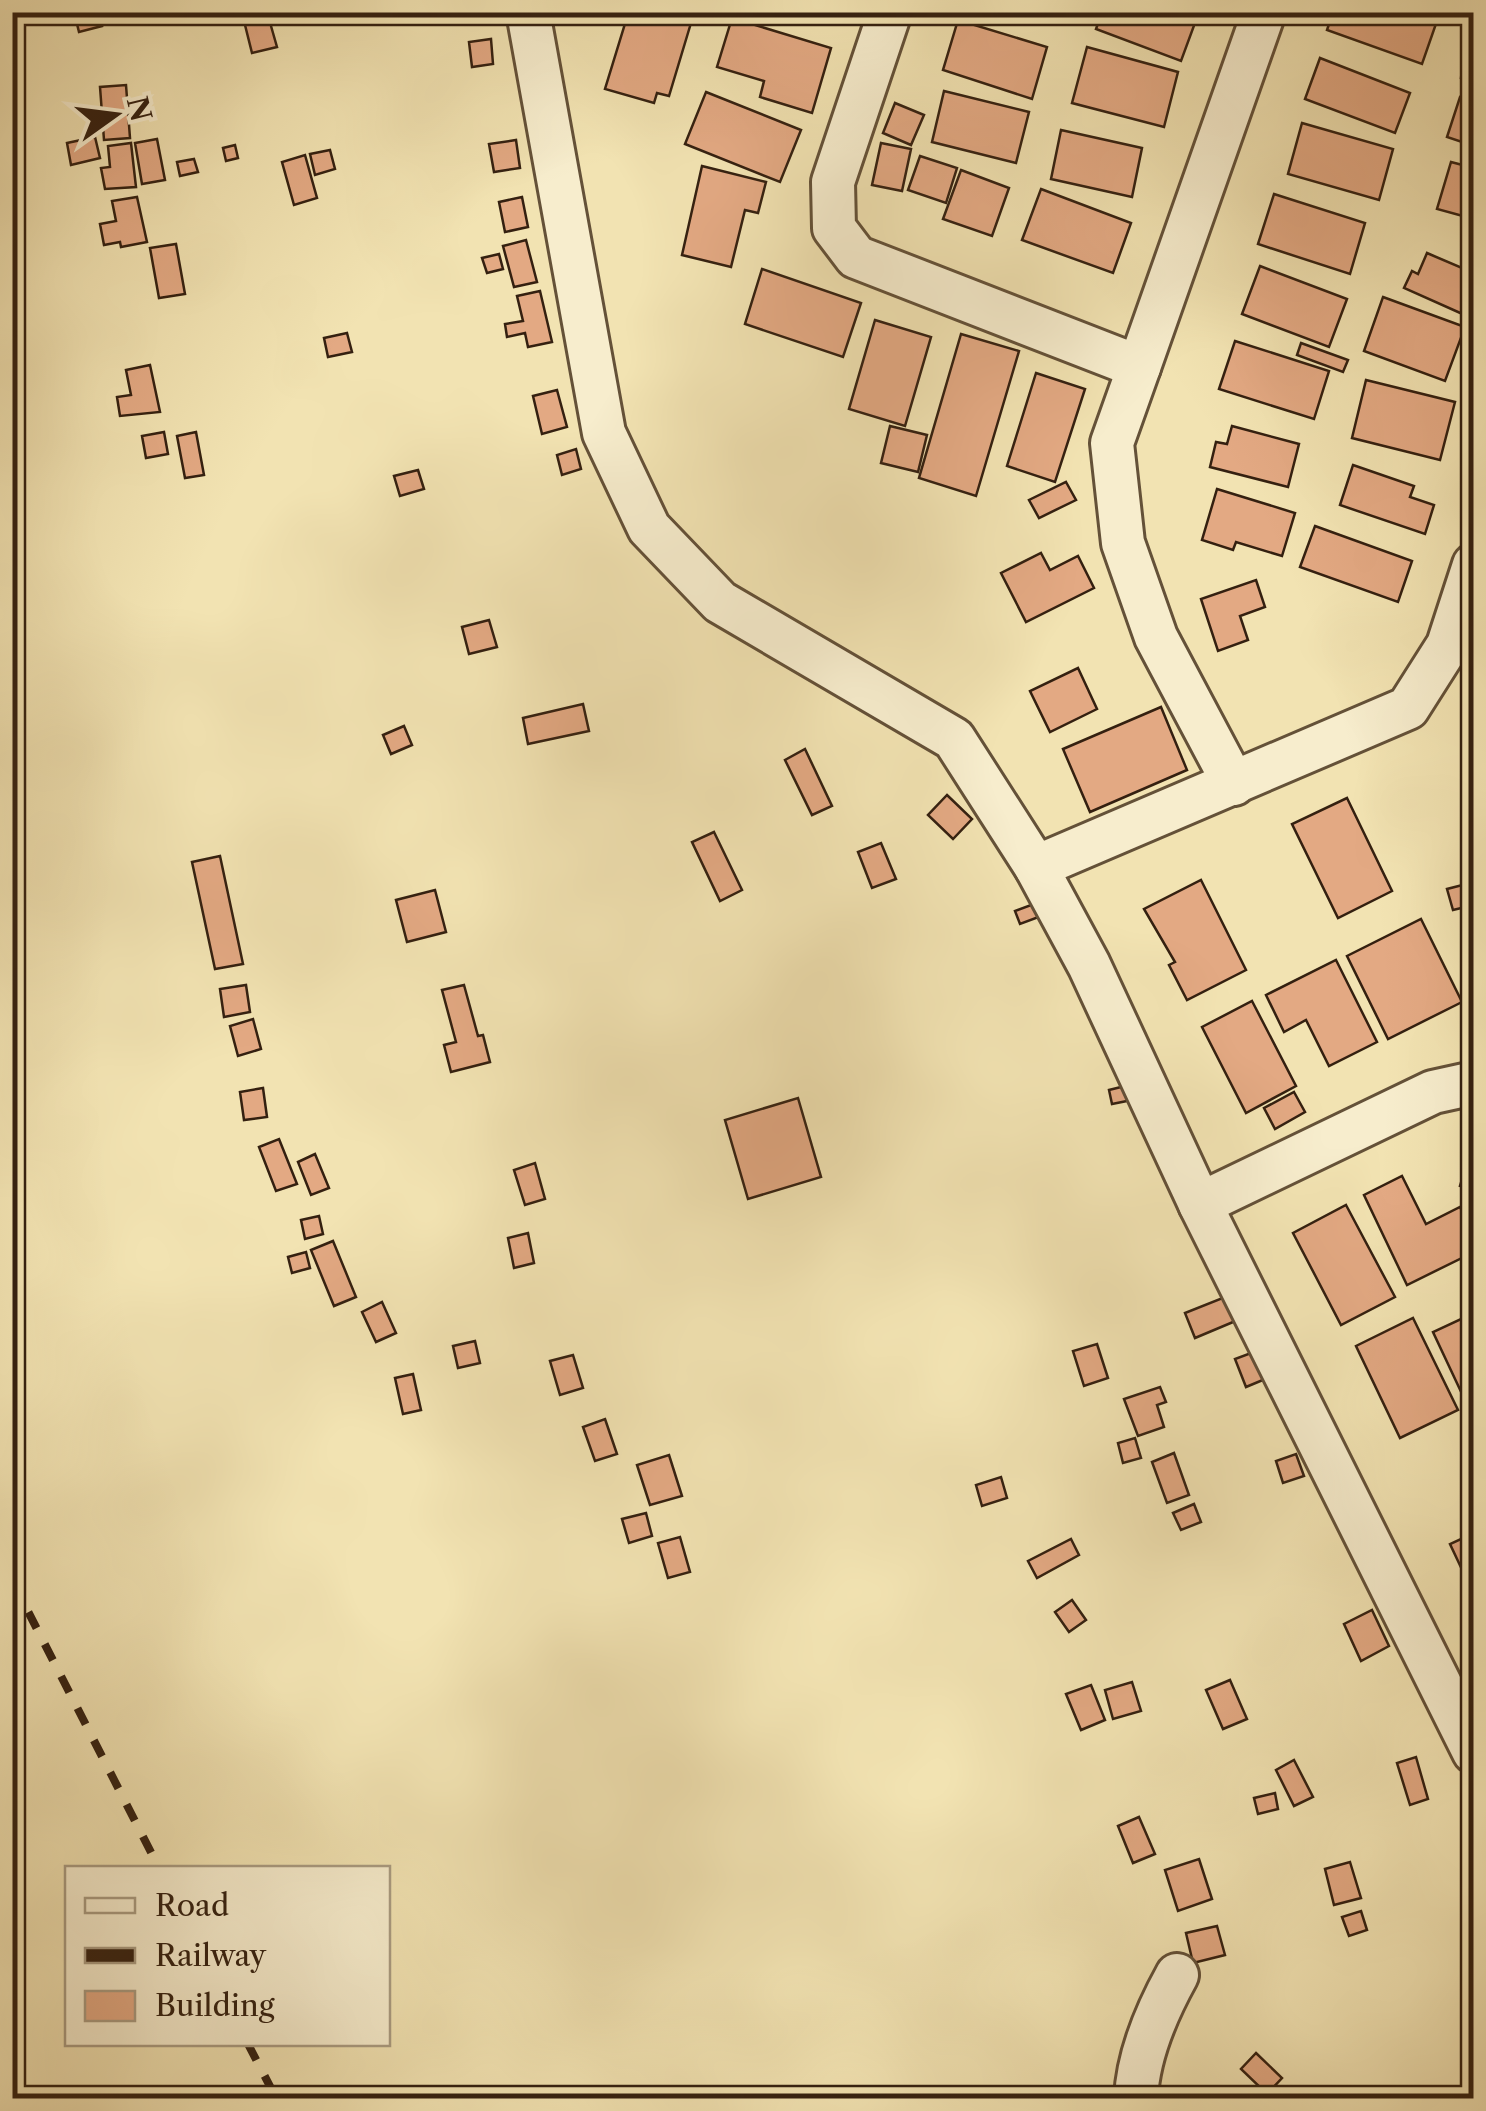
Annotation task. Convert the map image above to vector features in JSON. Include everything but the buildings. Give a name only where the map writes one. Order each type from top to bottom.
[{"type":"street","points":[[528,12],[604,433],[650,528],[720,602],[954,740],[1036,867],[1088,965],[1200,1204],[1474,1752]]},
{"type":"street","points":[[890,12],[833,182],[834,228],[856,257],[1139,366]]},
{"type":"street","points":[[1234,784],[1156,637],[1122,543],[1112,443],[1264,12]]},
{"type":"street","points":[[1036,867],[1408,708],[1461,648],[1474,565]]},
{"type":"street","points":[[1200,1204],[1433,1092],[1474,1083]]},
{"type":"street","points":[[1136,2098],[1137,2076],[1158,2009],[1177,1975]]},
{"type":"railway","points":[[12,1580],[158,1866]]},
{"type":"railway","points":[[249,2046],[276,2098]]}]
